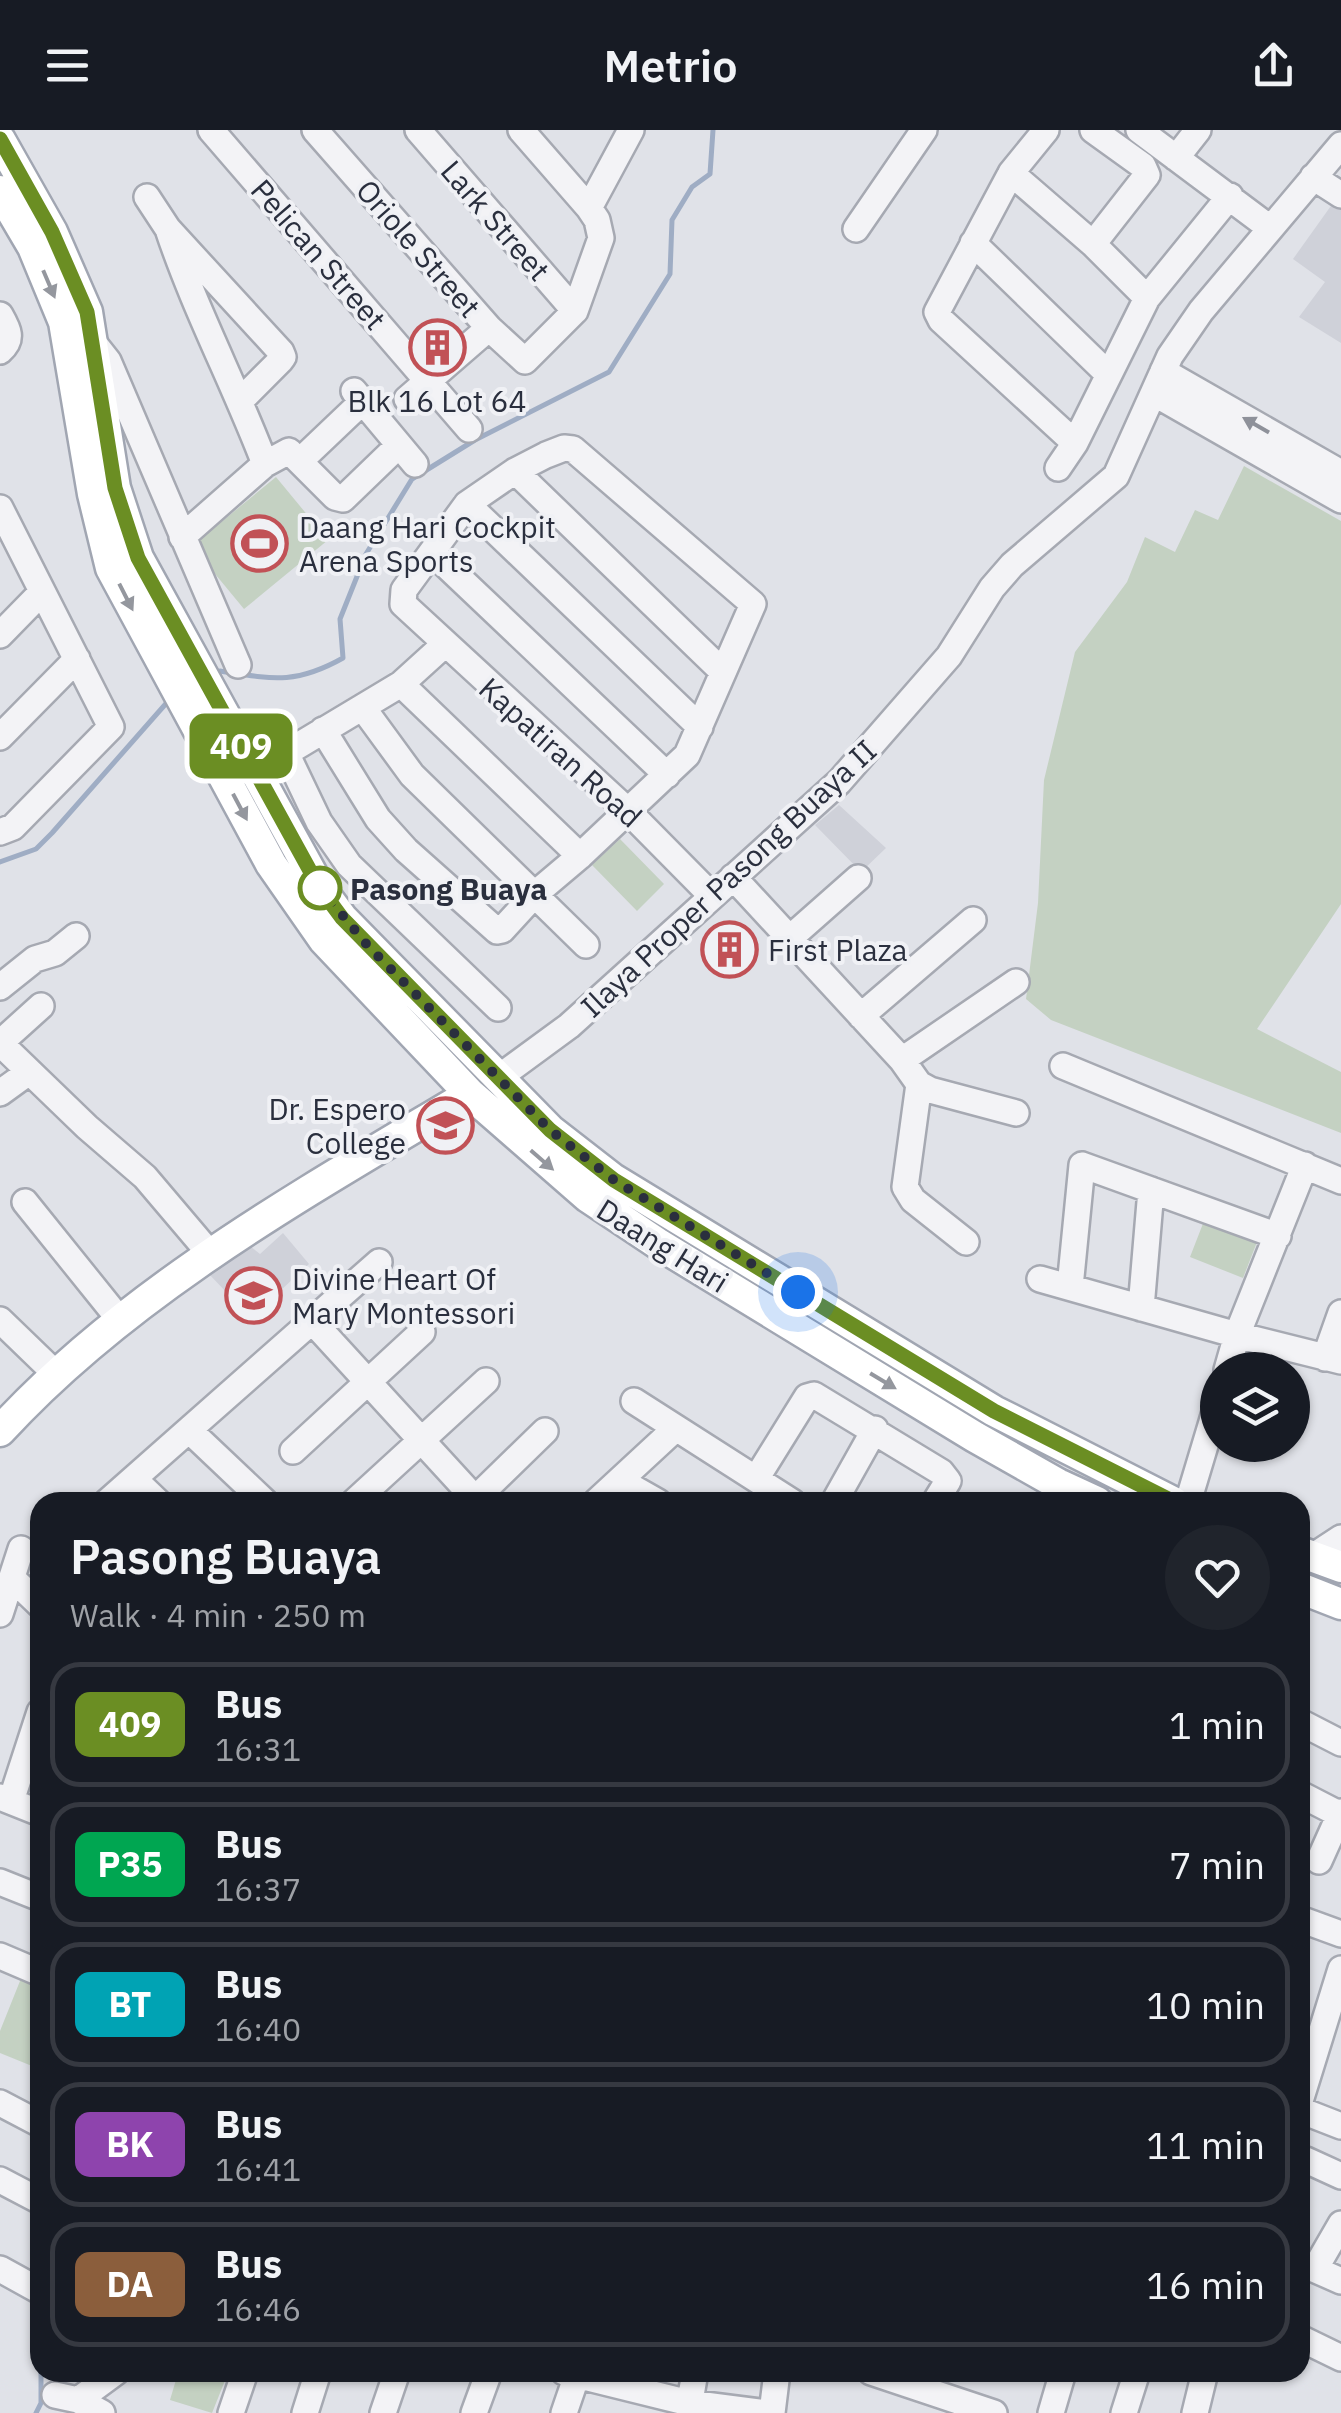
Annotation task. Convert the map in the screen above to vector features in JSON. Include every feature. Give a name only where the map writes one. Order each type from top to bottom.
[{"type":"main road","name":"Daang Hari","points":[[0,140],[10,191],[64,322],[102,537],[111,568],[170,650],[206,715],[342,918],[550,1130],[614,1180],[994,1411],[1154,1492]]},
{"type":"main road","name":"Daang Hari","points":[[10,191],[75,279],[87,312],[115,488],[170,650]]},
{"type":"main road","name":"Daang Hari","points":[[206,715],[270,864],[303,914],[344,963],[470,1094],[558,1174],[657,1243],[975,1436],[1075,1492]]},
{"type":"main road","points":[[4,1418],[120,1320],[212,1256],[470,1094]]},
{"type":"main road","points":[[1310,1592],[1341,1604]]},
{"type":"street","name":"Pelican Street","points":[[210,130],[469,429]]},
{"type":"street","name":"Oriole Street","points":[[316,130],[489,328],[525,361],[575,311]]},
{"type":"street","name":"Lark Street","points":[[418,130],[575,311]]},
{"type":"street","points":[[520,130],[597,220],[601,238],[575,311]]},
{"type":"street","points":[[856,229],[924,130]]},
{"type":"street","points":[[1046,130],[1011,173],[938,308],[941,320],[1075,443]]},
{"type":"street","points":[[1093,130],[1143,166],[1146,178],[1093,244]]},
{"type":"street","points":[[1110,130],[1270,228]]},
{"type":"street","points":[[1139,130],[1226,202]]},
{"type":"street","points":[[1176,158],[1198,130]]},
{"type":"street","points":[[589,208],[628,132]]},
{"type":"street","name":"Ilaya Proper Pasong Buaya II","points":[[498,1078],[569,1026],[838,782],[894,722],[949,656],[992,588],[1012,565],[1116,476],[1159,383],[1201,311],[1341,145]]},
{"type":"street","points":[[1011,173],[1093,244],[1147,298]]},
{"type":"street","points":[[1313,177],[1341,196]]},
{"type":"street","points":[[146,197],[197,275],[265,464]]},
{"type":"street","points":[[1058,468],[1075,443],[1147,298],[1226,202]]},
{"type":"street","points":[[973,244],[1108,374]]},
{"type":"street","points":[[197,275],[283,357],[241,400]]},
{"type":"street","points":[[0,315],[9,341],[0,352]]},
{"type":"street","points":[[406,399],[489,328]]},
{"type":"street","points":[[93,342],[108,361],[238,665]]},
{"type":"street","points":[[1159,383],[1341,473]]},
{"type":"street","points":[[1159,383],[1341,500]]},
{"type":"street","points":[[182,536],[283,451],[289,451],[335,497],[343,499],[407,454],[358,397],[300,460]]},
{"type":"street","points":[[323,730],[378,819],[406,850],[494,930],[502,930],[535,894],[580,856],[667,775],[687,755],[752,612],[750,600],[580,452],[564,448],[515,471],[467,504],[432,553],[667,775]]},
{"type":"street","points":[[515,471],[722,671]]},
{"type":"street","points":[[467,504],[700,727]]},
{"type":"street","points":[[0,832],[13,828],[110,732],[111,721],[3,523]]},
{"type":"street","name":"Kapatiran Road","points":[[432,553],[404,590],[403,604],[407,610],[628,811],[712,896]]},
{"type":"street","points":[[0,635],[42,592]]},
{"type":"street","points":[[444,646],[400,684],[291,750],[288,757],[331,842],[349,865],[498,1008]]},
{"type":"street","points":[[0,737],[76,660]]},
{"type":"street","points":[[400,684],[580,856]]},
{"type":"street","points":[[364,708],[412,775],[586,946]]},
{"type":"street","points":[[733,877],[902,1060],[919,1084],[1016,1114]]},
{"type":"street","points":[[790,938],[858,878]]},
{"type":"street","points":[[861,1016],[973,920]]},
{"type":"street","points":[[0,987],[35,959],[55,953],[76,936]]},
{"type":"street","points":[[902,1060],[1016,982]]},
{"type":"street","points":[[41,1006],[0,1043],[145,1176],[212,1256]]},
{"type":"street","points":[[1063,1066],[1341,1181]]},
{"type":"street","points":[[0,1093],[29,1072]]},
{"type":"street","points":[[919,1084],[904,1188],[913,1200],[966,1242]]},
{"type":"street","points":[[1070,1287],[1082,1164],[1278,1236]]},
{"type":"street","points":[[1232,1352],[1305,1164]]},
{"type":"street","points":[[1141,1308],[1151,1190]]},
{"type":"street","points":[[25,1202],[120,1320]]},
{"type":"street","points":[[118,1492],[379,1262]]},
{"type":"street","points":[[1040,1279],[1237,1336],[1333,1359],[1341,1312]]},
{"type":"street","points":[[0,1320],[57,1375]]},
{"type":"street","points":[[314,1322],[468,1492]]},
{"type":"street","points":[[293,1451],[422,1332]]},
{"type":"street","points":[[365,1492],[486,1381]]},
{"type":"street","points":[[756,1479],[810,1395],[875,1429],[942,1472],[948,1480],[941,1492]]},
{"type":"street","points":[[634,1401],[776,1492]]},
{"type":"street","points":[[607,1492],[676,1428]]},
{"type":"street","points":[[840,1492],[875,1429]]},
{"type":"street","points":[[190,1430],[255,1492]]},
{"type":"street","points":[[485,1492],[545,1430]]},
{"type":"street","points":[[1191,1492],[1200,1462]]},
{"type":"street","points":[[134,1478],[148,1492]]},
{"type":"street","points":[[621,1480],[641,1492]]},
{"type":"street","points":[[1318,1559],[1341,1538]]},
{"type":"street","points":[[0,1614],[21,1549]]},
{"type":"street","points":[[12,1578],[30,1595]]},
{"type":"street","points":[[1310,1727],[1341,1743]]},
{"type":"street","points":[[30,1738],[6,1799],[30,1810]]},
{"type":"street","points":[[1310,1799],[1341,1814],[1320,1861]]},
{"type":"street","points":[[0,1882],[30,1894]]},
{"type":"street","points":[[1310,1923],[1341,1934]]},
{"type":"street","points":[[0,1956],[30,1969]]},
{"type":"street","points":[[1310,2084],[1330,2051],[1341,1969]]},
{"type":"street","points":[[0,2104],[30,2119]]},
{"type":"street","points":[[1310,2114],[1341,2126]]},
{"type":"street","points":[[1310,2162],[1341,2176]]},
{"type":"street","points":[[0,2180],[30,2196]]},
{"type":"street","points":[[1310,2263],[1341,2224]]},
{"type":"street","points":[[1310,2267],[1341,2281]]},
{"type":"street","points":[[0,2269],[30,2286]]},
{"type":"street","points":[[1310,2343],[1341,2358]]},
{"type":"street","points":[[96,2382],[67,2397],[102,2413]]},
{"type":"street","points":[[231,2413],[241,2382]]},
{"type":"street","points":[[305,2413],[315,2382]]},
{"type":"street","points":[[383,2413],[394,2382]]},
{"type":"street","points":[[474,2413],[485,2382]]},
{"type":"street","points":[[564,2413],[571,2382]]},
{"type":"street","points":[[600,2382],[688,2408],[770,2413],[776,2382]]},
{"type":"street","points":[[688,2408],[693,2382]]},
{"type":"street","points":[[901,2382],[994,2413]]},
{"type":"street","points":[[1051,2413],[1060,2382]]},
{"type":"street","points":[[1124,2413],[1133,2382]]},
{"type":"street","points":[[1203,2411],[1204,2382]]},
{"type":"shaded area","points":[[1333,203],[1341,209],[1341,343],[1299,317],[1325,282],[1293,259]]},
{"type":"shaded area","points":[[839,805],[886,848],[861,872],[815,825]]},
{"type":"shaded area","name":"Divine Heart Of Mary Montessori","points":[[283,1233],[309,1264],[251,1318],[207,1272],[246,1243],[260,1254]]},
{"type":"green space","points":[[1244,466],[1341,521],[1341,904],[1257,1029],[1341,1072],[1341,1133],[1051,1020],[1026,999],[1038,903],[1044,780],[1075,652],[1127,582],[1145,537],[1175,552],[1195,510],[1218,520]]},
{"type":"green space","name":"Daang Hari Cockpit Arena Sports","points":[[276,477],[328,540],[244,609],[192,546]]},
{"type":"green space","points":[[620,839],[664,884],[637,911],[592,865]]},
{"type":"green space","points":[[1204,1221],[1257,1242],[1243,1278],[1190,1257]]},
{"type":"green space","points":[[22,1976],[30,1979],[30,2065],[0,2053],[0,2031]]},
{"type":"green space","points":[[175,2382],[224,2382],[212,2413],[170,2400]]},
{"type":"waterway","points":[[214,674],[220,671],[283,678],[311,673],[343,658],[340,619],[366,554],[412,479],[475,440],[609,372],[670,274],[672,220],[692,187],[710,174],[713,130]]},
{"type":"waterway","points":[[0,862],[36,849],[170,699]]},
{"type":"waterway","points":[[36,2413],[41,2403],[41,2382]]},
{"type":"bus line","name":"409","points":[[0,139],[52,232],[87,312],[115,488],[126,528],[150,586],[319,887],[342,918],[550,1130],[614,1180],[994,1411],[1153,1492]]},
{"type":"place","name":"Blk 16 Lot 64","points":[[437,347]]},
{"type":"place","name":"Daang Hari Cockpit Arena Sports","points":[[260,543]]},
{"type":"place","name":"Pasong Buaya","points":[[320,888]]},
{"type":"place","name":"First Plaza","points":[[729,949]]},
{"type":"place","name":"Dr. Espero College","points":[[445,1125]]},
{"type":"place","name":"Divine Heart Of Mary Montessori","points":[[253,1295]]},
{"type":"route","points":[[320,888],[368,946],[550,1130],[614,1180],[798,1292]]}]
